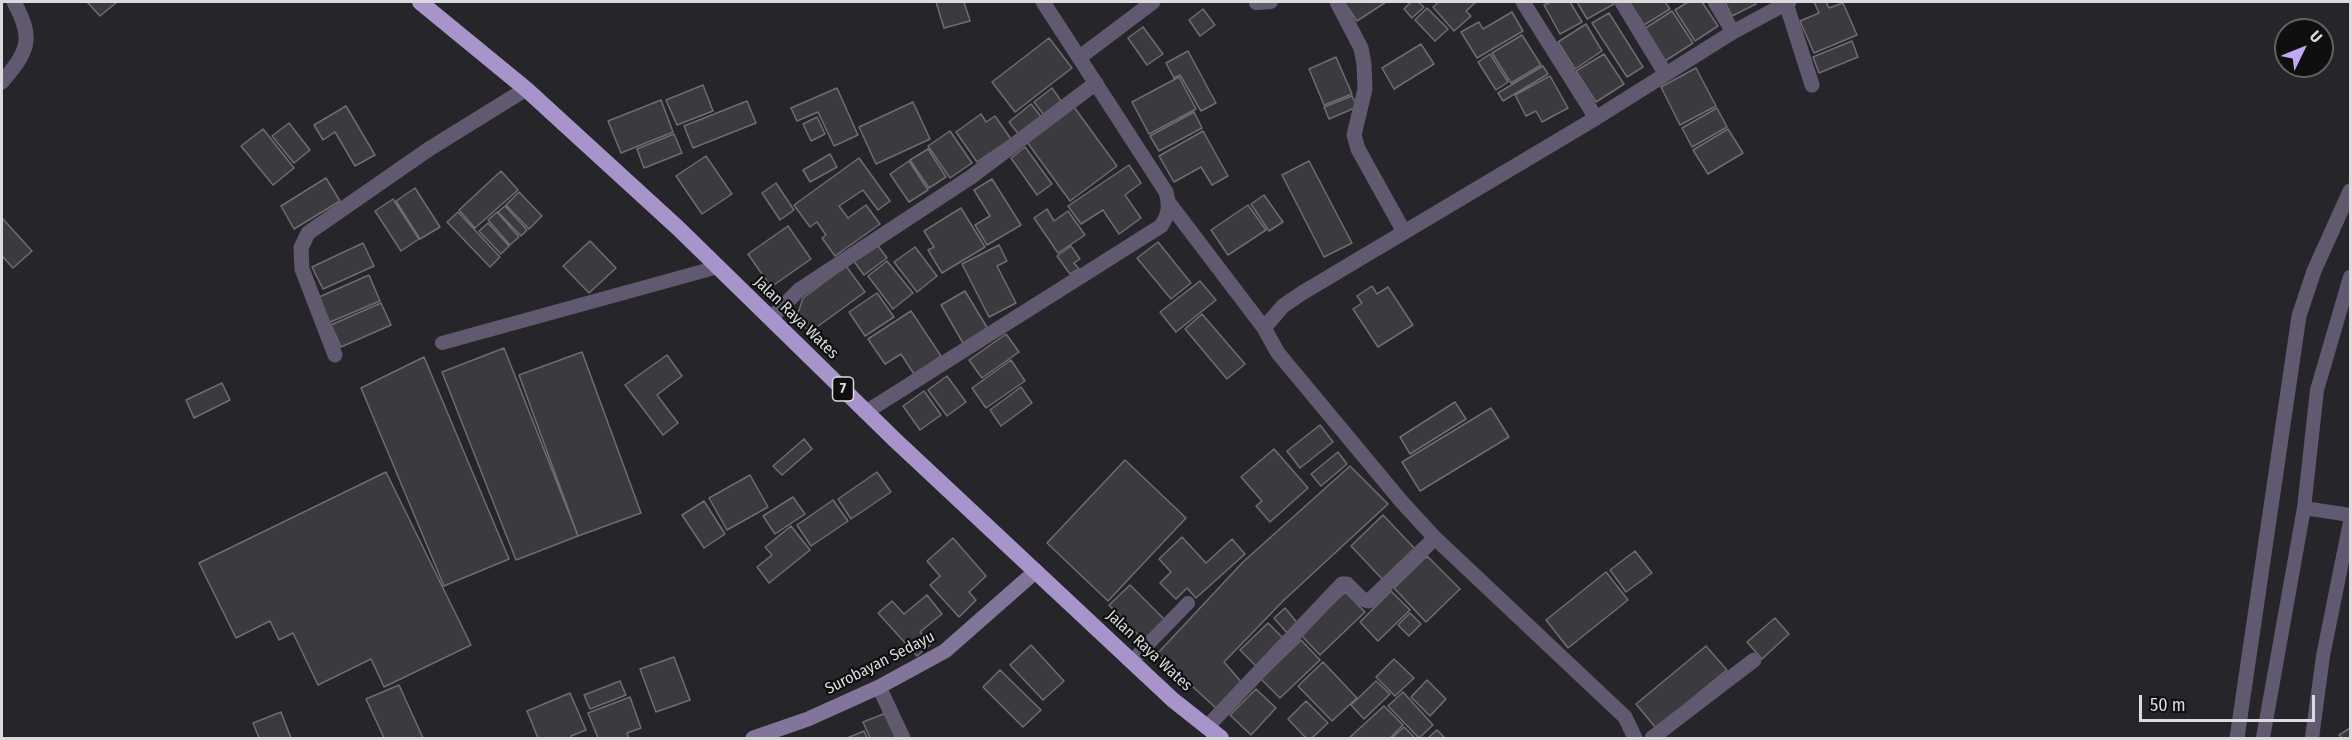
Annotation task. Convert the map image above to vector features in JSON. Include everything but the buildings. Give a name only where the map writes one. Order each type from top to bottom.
[{"type":"highway","name":"Jalan Raya Wates","points":[[420,2],[526,88],[718,267],[866,412],[1132,661],[1221,738]]},
{"type":"main road","name":"Surobayan Sedayu","points":[[753,738],[808,719],[879,687],[945,651],[1036,571]]},
{"type":"street","points":[[2,82],[28,38],[25,22],[14,2]]},
{"type":"street","points":[[1043,2],[1166,192],[1169,203],[1264,328],[1278,353],[1401,501],[1435,538],[1625,717],[1635,738]]},
{"type":"street","points":[[1080,57],[1153,2]]},
{"type":"street","points":[[1336,2],[1361,48],[1364,64],[1365,90],[1354,135],[1358,149],[1404,232]]},
{"type":"street","points":[[1523,2],[1596,118]]},
{"type":"street","points":[[1622,2],[1665,74]]},
{"type":"street","points":[[1715,2],[1733,32]]},
{"type":"street","points":[[1264,328],[1283,306],[1596,118],[1733,32],[1787,2],[1812,85]]},
{"type":"street","points":[[771,318],[799,290],[971,177],[1096,83]]},
{"type":"street","points":[[335,355],[302,269],[301,249],[308,233],[429,149],[526,88]]},
{"type":"street","points":[[2237,738],[2299,316],[2314,271],[2350,191]]},
{"type":"street","points":[[866,412],[1161,226],[1167,216],[1169,203]]},
{"type":"street","points":[[1207,727],[1342,584],[1347,584],[1362,599],[1369,601],[1435,538]]},
{"type":"street","points":[[1652,738],[1754,660]]},
{"type":"street","points":[[879,687],[903,738]]},
{"type":"lane","points":[[1256,3],[1271,2]]},
{"type":"lane","points":[[442,343],[718,267]]},
{"type":"lane","points":[[2263,738],[2304,508],[2317,390],[2350,277]]},
{"type":"lane","points":[[2304,508],[2350,515]]},
{"type":"lane","points":[[2312,738],[2323,656],[2350,522]]},
{"type":"lane","points":[[1132,661],[1188,603]]}]
